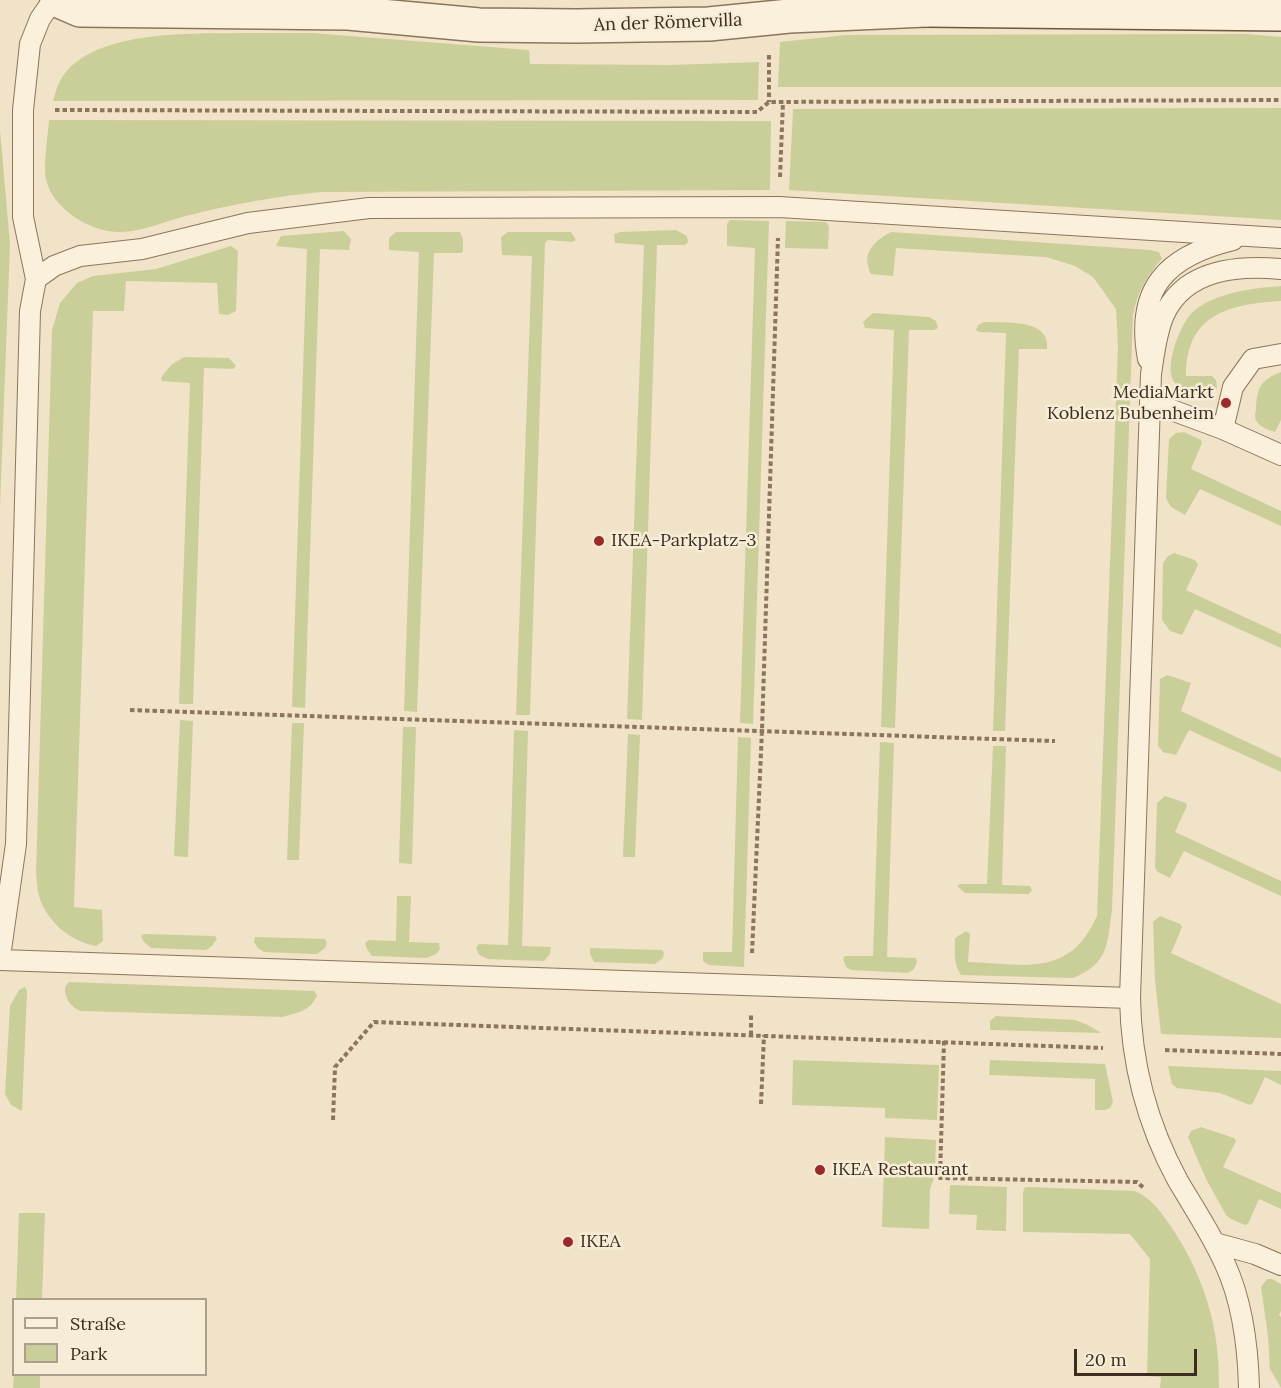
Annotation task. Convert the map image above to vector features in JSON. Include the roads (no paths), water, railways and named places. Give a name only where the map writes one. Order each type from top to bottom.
[{"type":"street","name":"An der Römervilla","points":[[55,0],[80,10],[190,6],[348,13],[490,25],[709,24],[926,5],[1281,14]]},
{"type":"lane","points":[[55,0],[40,19],[30,44],[24,110],[23,218],[36,279],[30,311],[16,844],[0,958],[1130,998]]},
{"type":"lane","points":[[36,279],[54,266],[80,256],[142,249],[248,223],[369,208],[779,207],[1281,238]]},
{"type":"lane","points":[[1249,1388],[1242,1315],[1226,1265],[1179,1181],[1151,1122],[1138,1080],[1130,1028],[1130,998],[1150,402],[1150,374],[1144,340],[1146,308],[1160,280],[1184,259],[1219,243],[1250,236]]},
{"type":"lane","points":[[1150,374],[1164,315],[1173,301],[1194,281],[1225,270],[1255,267],[1281,269]]},
{"type":"lane","points":[[1223,429],[1233,387],[1253,359],[1281,354]]},
{"type":"lane","points":[[1150,402],[1223,429],[1281,455]]},
{"type":"lane","points":[[1215,1243],[1255,1254],[1281,1265]]},
{"type":"place","name":"MediaMarkt Koblenz Bubenheim","points":[[1226,403]]},
{"type":"place","name":"IKEA-Parkplatz-3","points":[[599,541]]},
{"type":"place","name":"IKEA Restaurant","points":[[820,1170]]},
{"type":"place","name":"IKEA","points":[[568,1242]]}]
